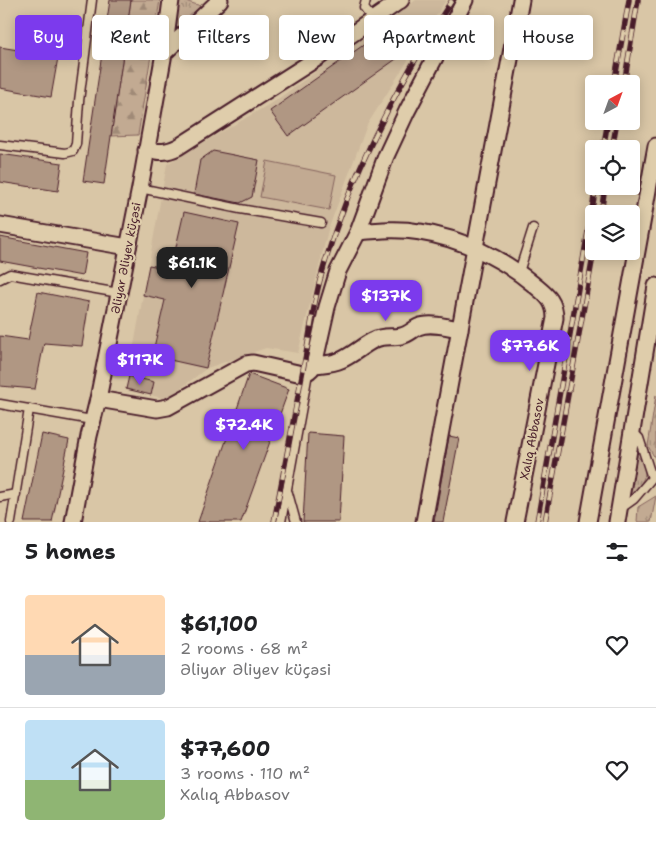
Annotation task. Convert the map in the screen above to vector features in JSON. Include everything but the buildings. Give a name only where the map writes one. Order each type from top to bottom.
[{"type":"street","name":"Əliyar Əliyev küçəsi","points":[[169,15],[171,0]]},
{"type":"street","points":[[169,48],[220,0]]},
{"type":"street","points":[[379,15],[400,0]]},
{"type":"street","points":[[311,369],[338,271],[358,232],[386,156],[406,112],[465,0]]},
{"type":"street","points":[[424,522],[521,0]]},
{"type":"street","points":[[146,150],[161,152],[170,151],[178,147],[319,57],[364,26]]},
{"type":"street","name":"Əliyar Əliyev küçəsi","points":[[74,522],[92,420],[98,399],[140,188],[163,60]]},
{"type":"street","points":[[588,522],[656,146]]},
{"type":"street","points":[[0,224],[128,247]]},
{"type":"street","name":"Xalıq Abbasov","points":[[358,232],[400,230],[447,238],[475,248],[519,272],[550,300],[556,318],[515,522]]},
{"type":"street","points":[[618,516],[656,286]]},
{"type":"street","points":[[98,399],[156,409],[168,407],[246,364],[253,363],[302,374],[311,369],[342,360],[377,338],[400,337],[407,335],[418,327],[426,325],[460,329]]},
{"type":"lane","points":[[0,145],[65,152],[74,151],[92,0]]},
{"type":"lane","points":[[366,0],[364,8],[369,15]]},
{"type":"lane","points":[[140,188],[240,209],[321,222]]},
{"type":"lane","points":[[519,272],[533,228]]},
{"type":"lane","points":[[0,279],[10,274],[119,293]]},
{"type":"lane","points":[[280,522],[311,369]]},
{"type":"lane","points":[[0,404],[92,420]]},
{"type":"lane","points":[[11,522],[28,409]]},
{"type":"lane","points":[[618,516],[654,478],[638,438],[631,430]]},
{"type":"lane","points":[[287,489],[296,522]]},
{"type":"lane","points":[[0,497],[16,494]]},
{"type":"shaded area","points":[[416,0],[446,0],[437,15],[395,15]]},
{"type":"shaded area","points":[[364,37],[364,60],[408,60],[367,125],[328,230],[298,353],[266,348],[207,368],[167,399],[126,389],[167,164],[275,101],[332,60],[354,60],[354,44]]},
{"type":"green space","points":[[131,0],[160,0],[158,15],[129,15]]},
{"type":"green space","points":[[178,0],[185,0],[201,6],[192,15],[179,15],[179,28],[172,35]]},
{"type":"green space","points":[[122,60],[150,60],[138,135],[111,136]]},
{"type":"green space","points":[[267,161],[336,175],[329,210],[260,197]]},
{"type":"green space","points":[[656,395],[656,460],[648,446]]},
{"type":"green space","points":[[636,454],[644,464],[645,474],[642,482],[630,497]]},
{"type":"green space","points":[[656,496],[651,522],[637,522],[638,507]]},
{"type":"railway","points":[[274,522],[317,293],[333,237],[361,166],[394,98],[452,0]]},
{"type":"railway","points":[[616,75],[629,0]]},
{"type":"railway","points":[[626,75],[638,0]]},
{"type":"railway","points":[[605,140],[606,130]]},
{"type":"railway","points":[[614,140],[615,130]]},
{"type":"railway","points":[[537,522],[594,195]]},
{"type":"railway","points":[[602,205],[604,195]]},
{"type":"railway","points":[[545,522],[592,260]]}]
